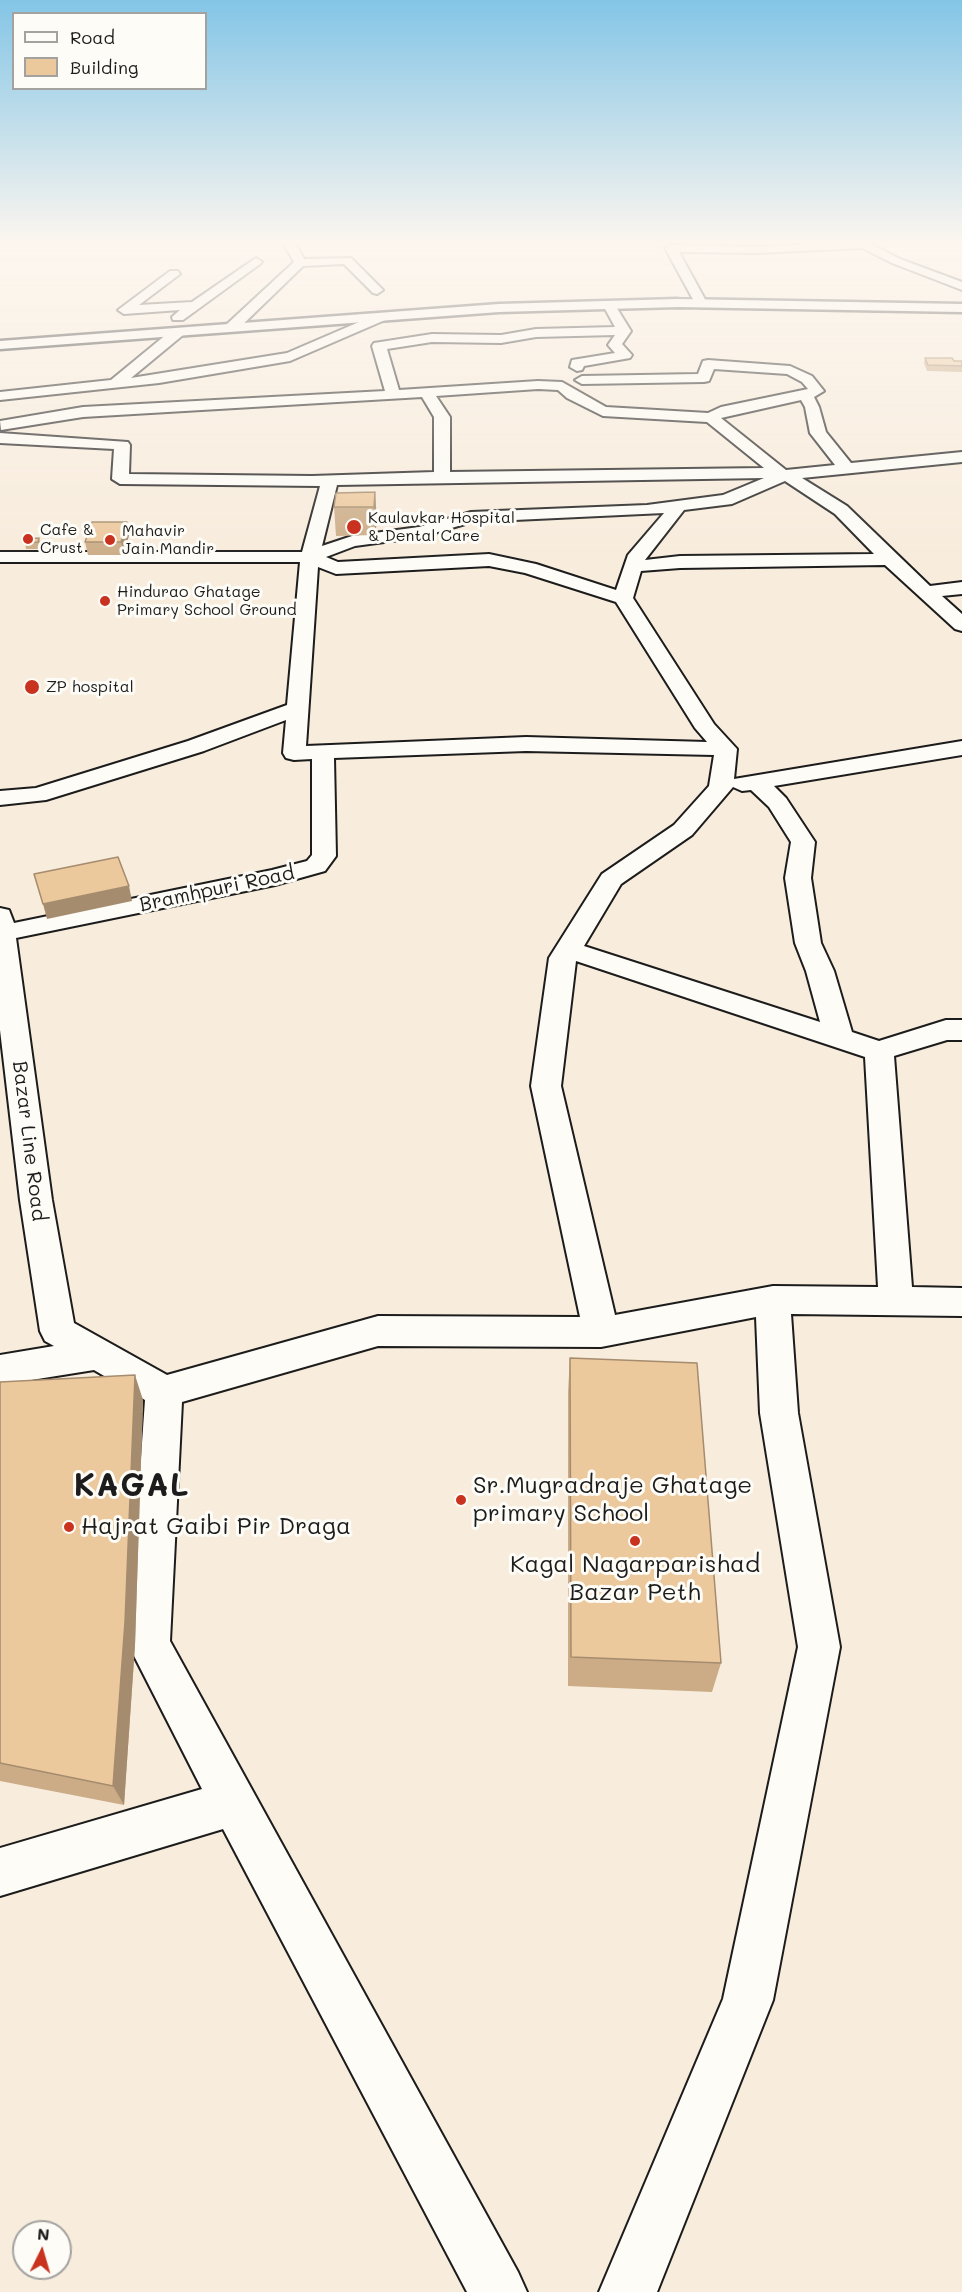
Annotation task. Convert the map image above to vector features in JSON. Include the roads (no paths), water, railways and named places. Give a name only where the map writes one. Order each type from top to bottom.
[{"type":"street","points":[[116,384],[157,350]]},
{"type":"street","points":[[0,396],[159,380],[290,357],[306,350]]},
{"type":"street","points":[[380,350],[393,395]]},
{"type":"street","points":[[582,380],[576,375],[577,363],[625,355],[620,350]]},
{"type":"street","points":[[0,426],[83,412],[538,385],[562,387],[582,380],[704,378],[708,364],[790,370],[807,379],[816,391],[721,412],[711,418],[603,411],[572,395],[562,387]]},
{"type":"street","points":[[426,393],[441,417],[442,477]]},
{"type":"street","points":[[805,395],[812,407],[818,434],[846,468]]},
{"type":"street","points":[[0,438],[122,445],[120,478],[330,480],[780,473],[711,418]]},
{"type":"street","points":[[0,557],[310,557],[352,541],[421,532],[471,517],[647,510],[726,501],[786,475],[962,457]]},
{"type":"street","points":[[786,475],[841,510],[962,626]]},
{"type":"street","points":[[330,480],[310,557],[294,753],[526,744],[726,749]]},
{"type":"street","points":[[623,598],[637,555],[678,506]]},
{"type":"street","points":[[310,557],[336,568],[489,560],[529,568],[623,598],[706,728],[726,749]]},
{"type":"street","points":[[634,566],[680,562],[890,559]]},
{"type":"street","points":[[926,592],[962,588]]},
{"type":"street","points":[[0,798],[38,795],[196,746],[298,708]]},
{"type":"street","points":[[721,787],[962,748]]},
{"type":"street","points":[[601,1332],[546,1086],[563,958],[612,879],[683,830],[721,787],[726,749]]},
{"type":"street","name":"Bramhpuri Road","points":[[1,925],[285,875],[316,866],[324,856],[323,752]]},
{"type":"street","points":[[756,782],[778,803],[803,842],[798,878],[808,943],[820,970],[839,1038]]},
{"type":"street","name":"Bazar Line Road","points":[[1,925],[36,1200],[58,1331],[98,1354]]},
{"type":"street","points":[[568,950],[879,1051],[946,1030],[962,1030]]},
{"type":"street","points":[[879,1051],[896,1301]]},
{"type":"street","points":[[628,2292],[748,2000],[819,1647],[779,1413],[773,1300]]},
{"type":"street","points":[[0,1370],[98,1354],[164,1392],[378,1331],[601,1332],[773,1300],[962,1302]]},
{"type":"street","points":[[164,1392],[149,1644],[498,2292]]},
{"type":"street","points":[[0,1872],[234,1802]]},
{"type":"place","name":"Kaulavkar Hospital & Dental Care","points":[[354,527]]},
{"type":"place","name":"Cafe & Crust","points":[[28,539]]},
{"type":"place","name":"Mahavir Jain Mandir","points":[[110,540]]},
{"type":"place","name":"Hindurao Ghatage Primary School Ground","points":[[105,601]]},
{"type":"place","name":"ZP hospital","points":[[32,687]]},
{"type":"place","name":"Sr.Mugradraje Ghatage primary School","points":[[461,1500]]},
{"type":"place","name":"Hajrat Gaibi Pir Draga","points":[[69,1527]]},
{"type":"place","name":"Kagal Nagarparishad Bazar Peth","points":[[635,1541]]},
{"type":"district","name":"KAGAL","points":[[132,1486]]}]
